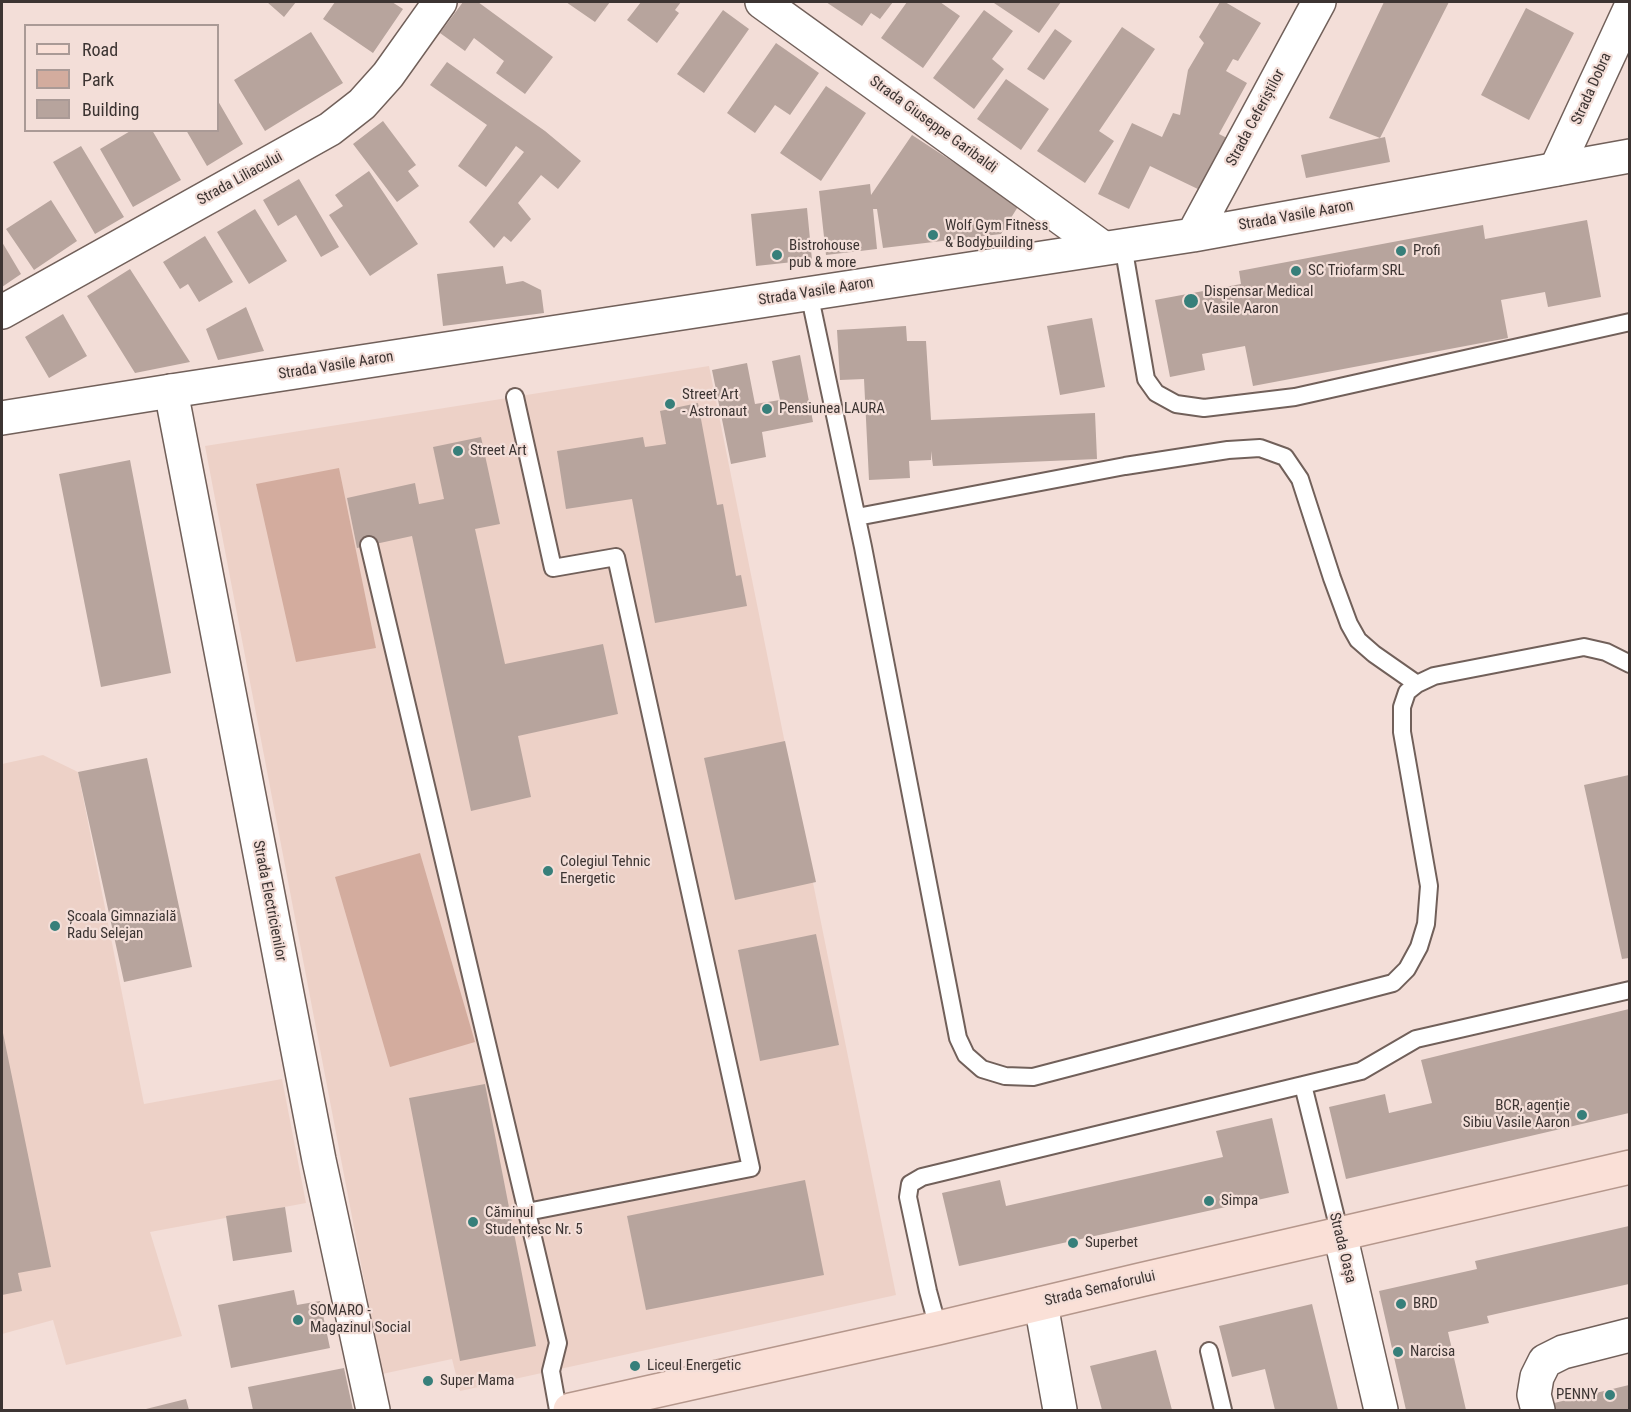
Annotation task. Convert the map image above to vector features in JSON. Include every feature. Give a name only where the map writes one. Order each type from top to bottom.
[{"type":"main road","name":"Strada Semaforului","points":[[570,1410],[938,1328],[1629,1167]]},
{"type":"street","name":"Strada Liliacului","points":[[2,312],[330,129],[362,104],[388,75],[440,2]]},
{"type":"street","name":"Strada Giuseppe Garibaldi","points":[[762,2],[1113,247]]},
{"type":"street","name":"Strada Ceferiștilor","points":[[1193,235],[1319,2]]},
{"type":"street","name":"Strada Dobra","points":[[1556,169],[1629,9]]},
{"type":"street","name":"Strada Vasile Aaron","points":[[2,418],[1193,235],[1629,157]]},
{"type":"street","name":"Strada Electricienilor","points":[[171,391],[319,1160],[373,1410]]},
{"type":"street","name":"Strada Oașa","points":[[1340,1234],[1381,1410]]},
{"type":"street","points":[[1041,1304],[1059,1410]]},
{"type":"street","points":[[1538,1410],[1534,1395],[1537,1377],[1545,1362],[1563,1352],[1629,1335]]},
{"type":"lane","points":[[1113,247],[1146,379],[1156,393],[1176,404],[1204,408],[1295,397],[1629,322]]},
{"type":"lane","points":[[809,293],[857,517],[958,1038],[966,1055],[982,1069],[1005,1076],[1033,1077],[1393,983],[1407,969],[1419,947],[1426,924],[1429,886],[1402,732],[1402,707],[1407,692],[1434,676],[1584,647],[1606,652],[1629,664]]},
{"type":"lane","points":[[515,397],[553,568],[616,557],[751,1168],[527,1212]]},
{"type":"lane","points":[[857,517],[1125,466],[1228,450],[1260,448],[1285,457],[1300,478],[1342,606],[1358,640],[1417,684]]},
{"type":"lane","points":[[369,546],[558,1343],[551,1371],[558,1410]]},
{"type":"lane","points":[[938,1328],[908,1197],[910,1184],[922,1177],[1361,1071],[1416,1039],[1629,990]]},
{"type":"lane","name":"Strada Oașa","points":[[1303,1085],[1340,1234]]},
{"type":"lane","points":[[1209,1351],[1223,1410]]},
{"type":"shaded area","name":"Colegiul Tehnic Energetic","points":[[709,366],[896,1295],[460,1391],[452,1359],[382,1374],[205,446]]},
{"type":"shaded area","name":"Școala Gimnazială Radu Selejan","points":[[43,755],[78,772],[144,1104],[282,1079],[306,1203],[150,1232],[182,1336],[66,1365],[53,1320],[2,1334],[2,764]]},
{"type":"green space","points":[[339,468],[376,648],[296,662],[256,484]]},
{"type":"green space","points":[[420,853],[475,1042],[390,1067],[335,877]]},
{"type":"building","points":[[267,2],[296,2],[284,17]]},
{"type":"building","points":[[335,2],[392,2],[403,9],[373,53],[323,19]]},
{"type":"building","points":[[463,2],[478,2],[553,57],[525,94],[496,73],[504,61],[474,38],[465,51],[440,33]]},
{"type":"building","points":[[566,2],[610,2],[595,22]]},
{"type":"building","points":[[641,2],[681,2],[675,10],[679,13],[657,43],[627,20]]},
{"type":"building","points":[[826,2],[893,2],[880,19],[871,13],[862,26]]},
{"type":"building","points":[[907,2],[940,2],[960,16],[923,68],[881,38]]},
{"type":"building","points":[[995,2],[1061,2],[1039,33]]},
{"type":"building","points":[[1220,2],[1225,2],[1261,23],[1238,61],[1233,59],[1226,71],[1247,83],[1219,134],[1227,138],[1202,191],[1150,166],[1129,209],[1098,194],[1132,123],[1162,137],[1173,113],[1180,115],[1188,70],[1204,43],[1199,37]]},
{"type":"building","points":[[1384,2],[1449,2],[1380,138],[1329,118]]},
{"type":"building","points":[[1526,8],[1574,33],[1529,120],[1481,95]]},
{"type":"building","points":[[723,10],[749,29],[704,93],[677,74]]},
{"type":"building","points":[[984,10],[1013,31],[992,59],[1004,69],[974,109],[933,78]]},
{"type":"building","points":[[1122,27],[1155,49],[1099,131],[1114,141],[1085,183],[1037,151]]},
{"type":"building","points":[[1055,29],[1072,41],[1044,80],[1027,69]]},
{"type":"building","points":[[311,32],[343,83],[265,131],[234,80]]},
{"type":"building","points":[[776,43],[819,73],[790,115],[775,105],[755,133],[727,113]]},
{"type":"building","points":[[447,62],[545,131],[581,161],[558,189],[541,175],[518,203],[531,219],[511,242],[504,236],[494,248],[469,222],[524,152],[516,146],[486,187],[458,166],[487,125],[430,85]]},
{"type":"building","points":[[1006,79],[1049,109],[1021,150],[977,119]]},
{"type":"building","points":[[826,86],[866,113],[821,181],[780,153]]},
{"type":"building","points":[[219,103],[243,144],[207,166],[187,132],[219,132]]},
{"type":"building","points":[[383,121],[416,165],[408,171],[419,186],[397,202],[353,144]]},
{"type":"building","points":[[129,132],[153,132],[181,180],[133,207],[100,149]]},
{"type":"building","points":[[912,135],[1019,205],[1001,234],[883,248],[877,209],[873,209],[877,249],[826,255],[819,191],[870,184],[871,195]]},
{"type":"building","points":[[1385,137],[1390,162],[1306,178],[1301,155]]},
{"type":"building","points":[[81,146],[124,217],[95,234],[53,162]]},
{"type":"building","points":[[369,171],[418,244],[370,276],[329,215],[343,206],[335,195]]},
{"type":"building","points":[[299,179],[339,247],[321,257],[296,215],[278,226],[263,200]]},
{"type":"building","points":[[51,200],[77,241],[34,270],[6,229]]},
{"type":"building","points":[[807,208],[812,260],[756,266],[751,214]]},
{"type":"building","points":[[255,209],[287,261],[249,284],[217,232]]},
{"type":"building","points":[[1587,220],[1601,297],[1548,307],[1545,292],[1501,300],[1508,338],[1253,386],[1245,346],[1202,354],[1205,370],[1170,377],[1155,300],[1241,284],[1239,271],[1483,225],[1485,239]]},
{"type":"building","points":[[205,236],[233,282],[199,302],[188,284],[180,289],[163,262]]},
{"type":"building","points":[[2,242],[21,274],[2,287]]},
{"type":"building","points":[[503,266],[506,284],[523,281],[541,290],[544,313],[443,326],[437,274]]},
{"type":"building","points":[[130,269],[190,362],[135,373],[87,296]]},
{"type":"building","points":[[246,307],[264,351],[218,360],[206,329]]},
{"type":"building","points":[[63,314],[87,356],[49,378],[25,337]]},
{"type":"building","points":[[1092,318],[1105,387],[1060,395],[1047,326]]},
{"type":"building","points":[[906,326],[907,341],[926,341],[931,420],[1095,413],[1097,459],[933,466],[931,451],[931,460],[909,461],[910,478],[869,480],[864,379],[840,380],[837,330]]},
{"type":"building","points":[[800,355],[813,422],[762,432],[766,457],[731,464],[712,370],[747,363],[755,404],[780,400],[772,361]]},
{"type":"building","points":[[698,403],[717,505],[723,504],[736,576],[741,575],[747,606],[655,623],[632,499],[566,509],[557,451],[643,437],[645,447],[666,444],[660,411]]},
{"type":"building","points":[[481,437],[500,524],[475,529],[505,664],[603,644],[618,714],[518,736],[531,797],[471,811],[412,536],[357,548],[347,498],[415,483],[419,504],[444,499],[433,447]]},
{"type":"building","points":[[130,460],[171,673],[101,687],[59,474]]},
{"type":"building","points":[[785,741],[816,882],[735,900],[704,758]]},
{"type":"building","points":[[147,758],[192,967],[124,982],[78,772]]},
{"type":"building","points":[[1629,775],[1629,958],[1622,959],[1584,785]]},
{"type":"building","points":[[816,934],[839,1045],[760,1061],[738,950]]},
{"type":"building","points":[[1629,1009],[1629,1113],[1346,1179],[1329,1107],[1385,1094],[1389,1113],[1432,1103],[1421,1060]]},
{"type":"building","points":[[3,1033],[51,1267],[18,1273],[22,1291],[2,1295]]},
{"type":"building","name":"Căminul Studențesc Nr. 5","points":[[485,1084],[536,1346],[460,1361],[409,1098]]},
{"type":"building","points":[[1272,1118],[1289,1193],[959,1266],[942,1193],[1000,1180],[1006,1206],[1223,1157],[1216,1131]]},
{"type":"building","points":[[805,1180],[824,1275],[646,1310],[627,1216]]},
{"type":"building","points":[[285,1207],[292,1252],[233,1261],[226,1216]]},
{"type":"building","points":[[1629,1226],[1629,1284],[1487,1316],[1489,1323],[1448,1332],[1466,1410],[1406,1410],[1379,1291],[1477,1269],[1475,1261]]},
{"type":"building","points":[[294,1290],[297,1305],[320,1301],[330,1348],[231,1368],[218,1305]]},
{"type":"building","points":[[1312,1304],[1338,1410],[1275,1410],[1265,1369],[1232,1377],[1219,1326]]},
{"type":"building","points":[[1156,1350],[1172,1410],[1102,1410],[1090,1366]]},
{"type":"building","points":[[344,1368],[353,1410],[253,1410],[248,1387]]},
{"type":"building","name":"PENNY","points":[[1629,1385],[1629,1410],[1552,1410],[1550,1404]]},
{"type":"building","points":[[186,1399],[189,1410],[142,1410]]},
{"type":"place","name":"Wolf Gym Fitness & Bodybuilding","points":[[933,235]]},
{"type":"place","name":"Profi","points":[[1401,251]]},
{"type":"place","name":"Bistrohouse pub & more","points":[[777,255]]},
{"type":"place","name":"SC Triofarm SRL","points":[[1296,271]]},
{"type":"place","name":"Dispensar Medical Vasile Aaron","points":[[1191,301]]},
{"type":"place","name":"Street Art - Astronaut","points":[[670,404]]},
{"type":"place","name":"Pensiunea LAURA","points":[[767,409]]},
{"type":"place","name":"Street Art","points":[[458,451]]},
{"type":"place","name":"Colegiul Tehnic Energetic","points":[[548,871]]},
{"type":"place","name":"Școala Gimnazială Radu Selejan","points":[[55,926]]},
{"type":"place","name":"BCR, agenție Sibiu Vasile Aaron","points":[[1582,1115]]},
{"type":"place","name":"Simpa","points":[[1209,1201]]},
{"type":"place","name":"Căminul Studențesc Nr. 5","points":[[473,1222]]},
{"type":"place","name":"Superbet","points":[[1073,1243]]},
{"type":"place","name":"BRD","points":[[1401,1304]]},
{"type":"place","name":"SOMARO - Magazinul Social","points":[[298,1320]]},
{"type":"place","name":"Narcisa","points":[[1398,1352]]},
{"type":"place","name":"Liceul Energetic","points":[[635,1366]]},
{"type":"place","name":"Super Mama","points":[[428,1381]]},
{"type":"place","name":"PENNY","points":[[1610,1395]]}]
